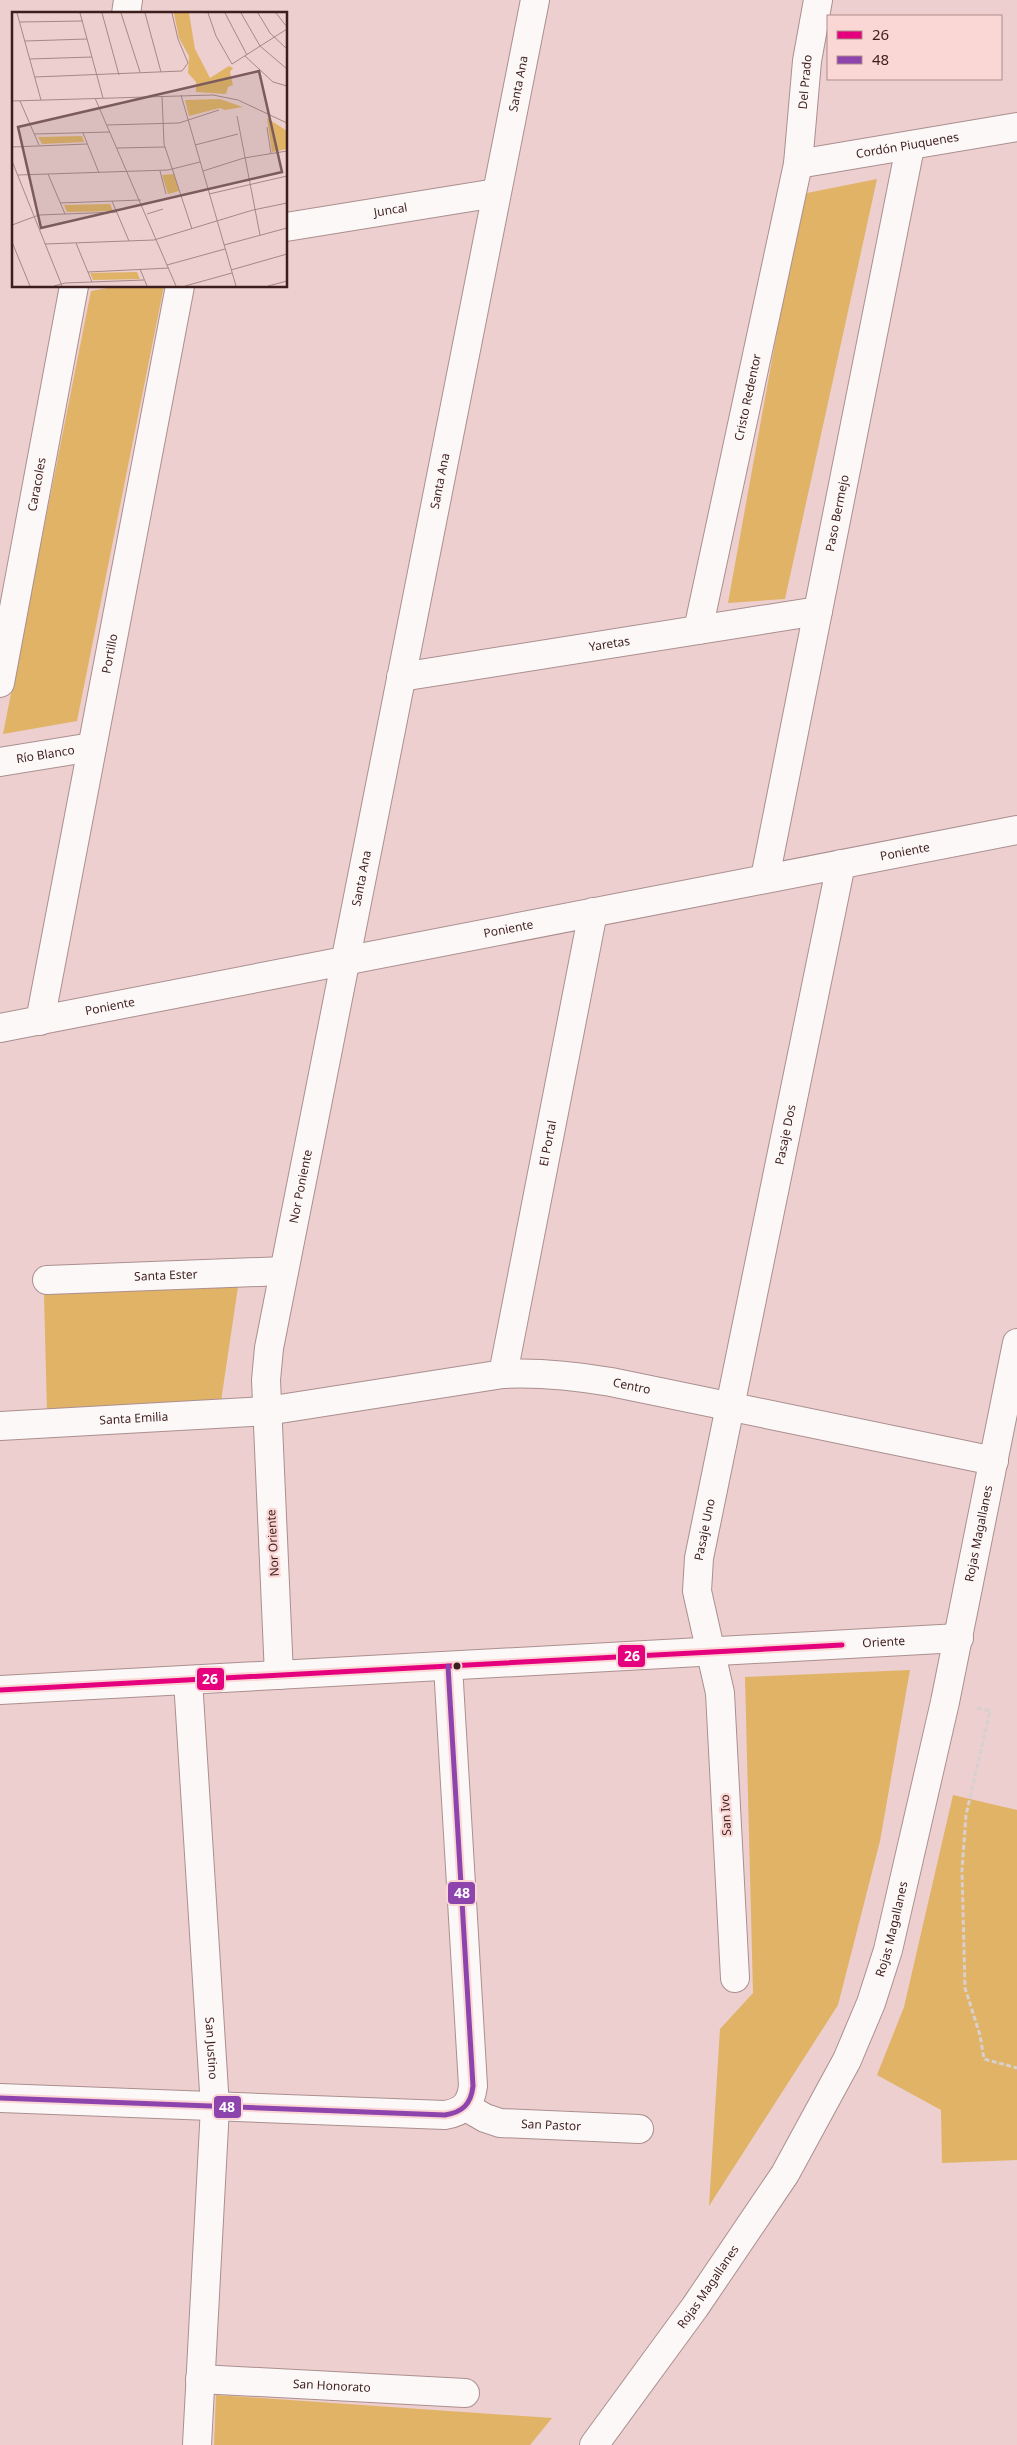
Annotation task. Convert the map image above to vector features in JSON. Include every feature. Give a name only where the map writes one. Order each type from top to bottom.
[{"type":"street","name":"Santa Ana","points":[[345,962],[535,0]]},
{"type":"street","name":"Del Prado","points":[[798,164],[806,70],[818,0]]},
{"type":"street","name":"Cordón Piuquenes","points":[[798,164],[1017,127]]},
{"type":"street","name":"Paso Bermejo","points":[[765,878],[910,146]]},
{"type":"street","name":"Cristo Redentor","points":[[698,630],[798,164]]},
{"type":"street","name":"Juncal","points":[[288,226],[496,193]]},
{"type":"street","name":"Caracoles","points":[[0,682],[74,288]]},
{"type":"street","name":"Portillo","points":[[40,1021],[180,288]]},
{"type":"street","name":"Yaretas","points":[[401,678],[818,611]]},
{"type":"street","name":"Río Blanco","points":[[0,762],[92,747]]},
{"type":"street","name":"Poniente","points":[[0,1028],[1017,830]]},
{"type":"street","name":"Pasaje Dos","points":[[729,1407],[841,864]]},
{"type":"street","name":"El Portal","points":[[503,1374],[593,912]]},
{"type":"street","name":"Nor Poniente","points":[[267,1411],[268,1348],[345,962]]},
{"type":"street","name":"Santa Ester","points":[[46,1280],[284,1271]]},
{"type":"street","name":"Rojas Magallanes","points":[[594,2445],[695,2307],[785,2174],[847,2060],[870,2003],[888,1950],[945,1702],[1017,1343]]},
{"type":"street","name":"Centro","points":[[267,1411],[503,1374],[529,1373],[583,1378],[994,1460]]},
{"type":"street","name":"Pasaje Uno","points":[[711,1652],[700,1606],[697,1575],[698,1558],[729,1407]]},
{"type":"street","name":"Santa Emilia","points":[[0,1426],[267,1411]]},
{"type":"street","name":"Nor Oriente","points":[[267,1411],[279,1675]]},
{"type":"street","name":"Oriente","points":[[0,1690],[959,1638]]},
{"type":"street","name":"San Ivo","points":[[711,1652],[720,1694],[735,1978]]},
{"type":"street","points":[[0,2098],[445,2114],[456,2113],[466,2107],[472,2097],[473,2086],[448,1666]]},
{"type":"street","name":"San Justino","points":[[188,1680],[215,2107],[197,2445]]},
{"type":"street","name":"San Pastor","points":[[466,2107],[485,2118],[500,2123],[639,2129]]},
{"type":"street","name":"San Honorato","points":[[200,2379],[465,2393]]},
{"type":"path","points":[[945,1702],[990,1711],[966,1815],[962,1870],[965,1988],[980,2035],[984,2060],[1017,2068]]},
{"type":"shaded area","points":[[877,179],[785,599],[728,603],[802,194]]},
{"type":"shaded area","points":[[108,288],[164,288],[77,721],[3,734],[91,291]]},
{"type":"shaded area","points":[[239,1280],[221,1401],[47,1411],[44,1295]]},
{"type":"shaded area","points":[[910,1670],[880,1841],[838,2005],[709,2206],[720,2029],[753,1993],[745,1677]]},
{"type":"shaded area","points":[[953,1795],[1017,1810],[1017,2160],[942,2163],[941,2110],[877,2075],[904,2007]]},
{"type":"shaded area","points":[[216,2395],[552,2418],[530,2445],[214,2445]]},
{"type":"transit line","name":"26","points":[[0,1690],[842,1645]]},
{"type":"transit line","name":"48","points":[[0,2098],[445,2115],[457,2112],[465,2106],[470,2098],[473,2086],[448,1666]]}]
